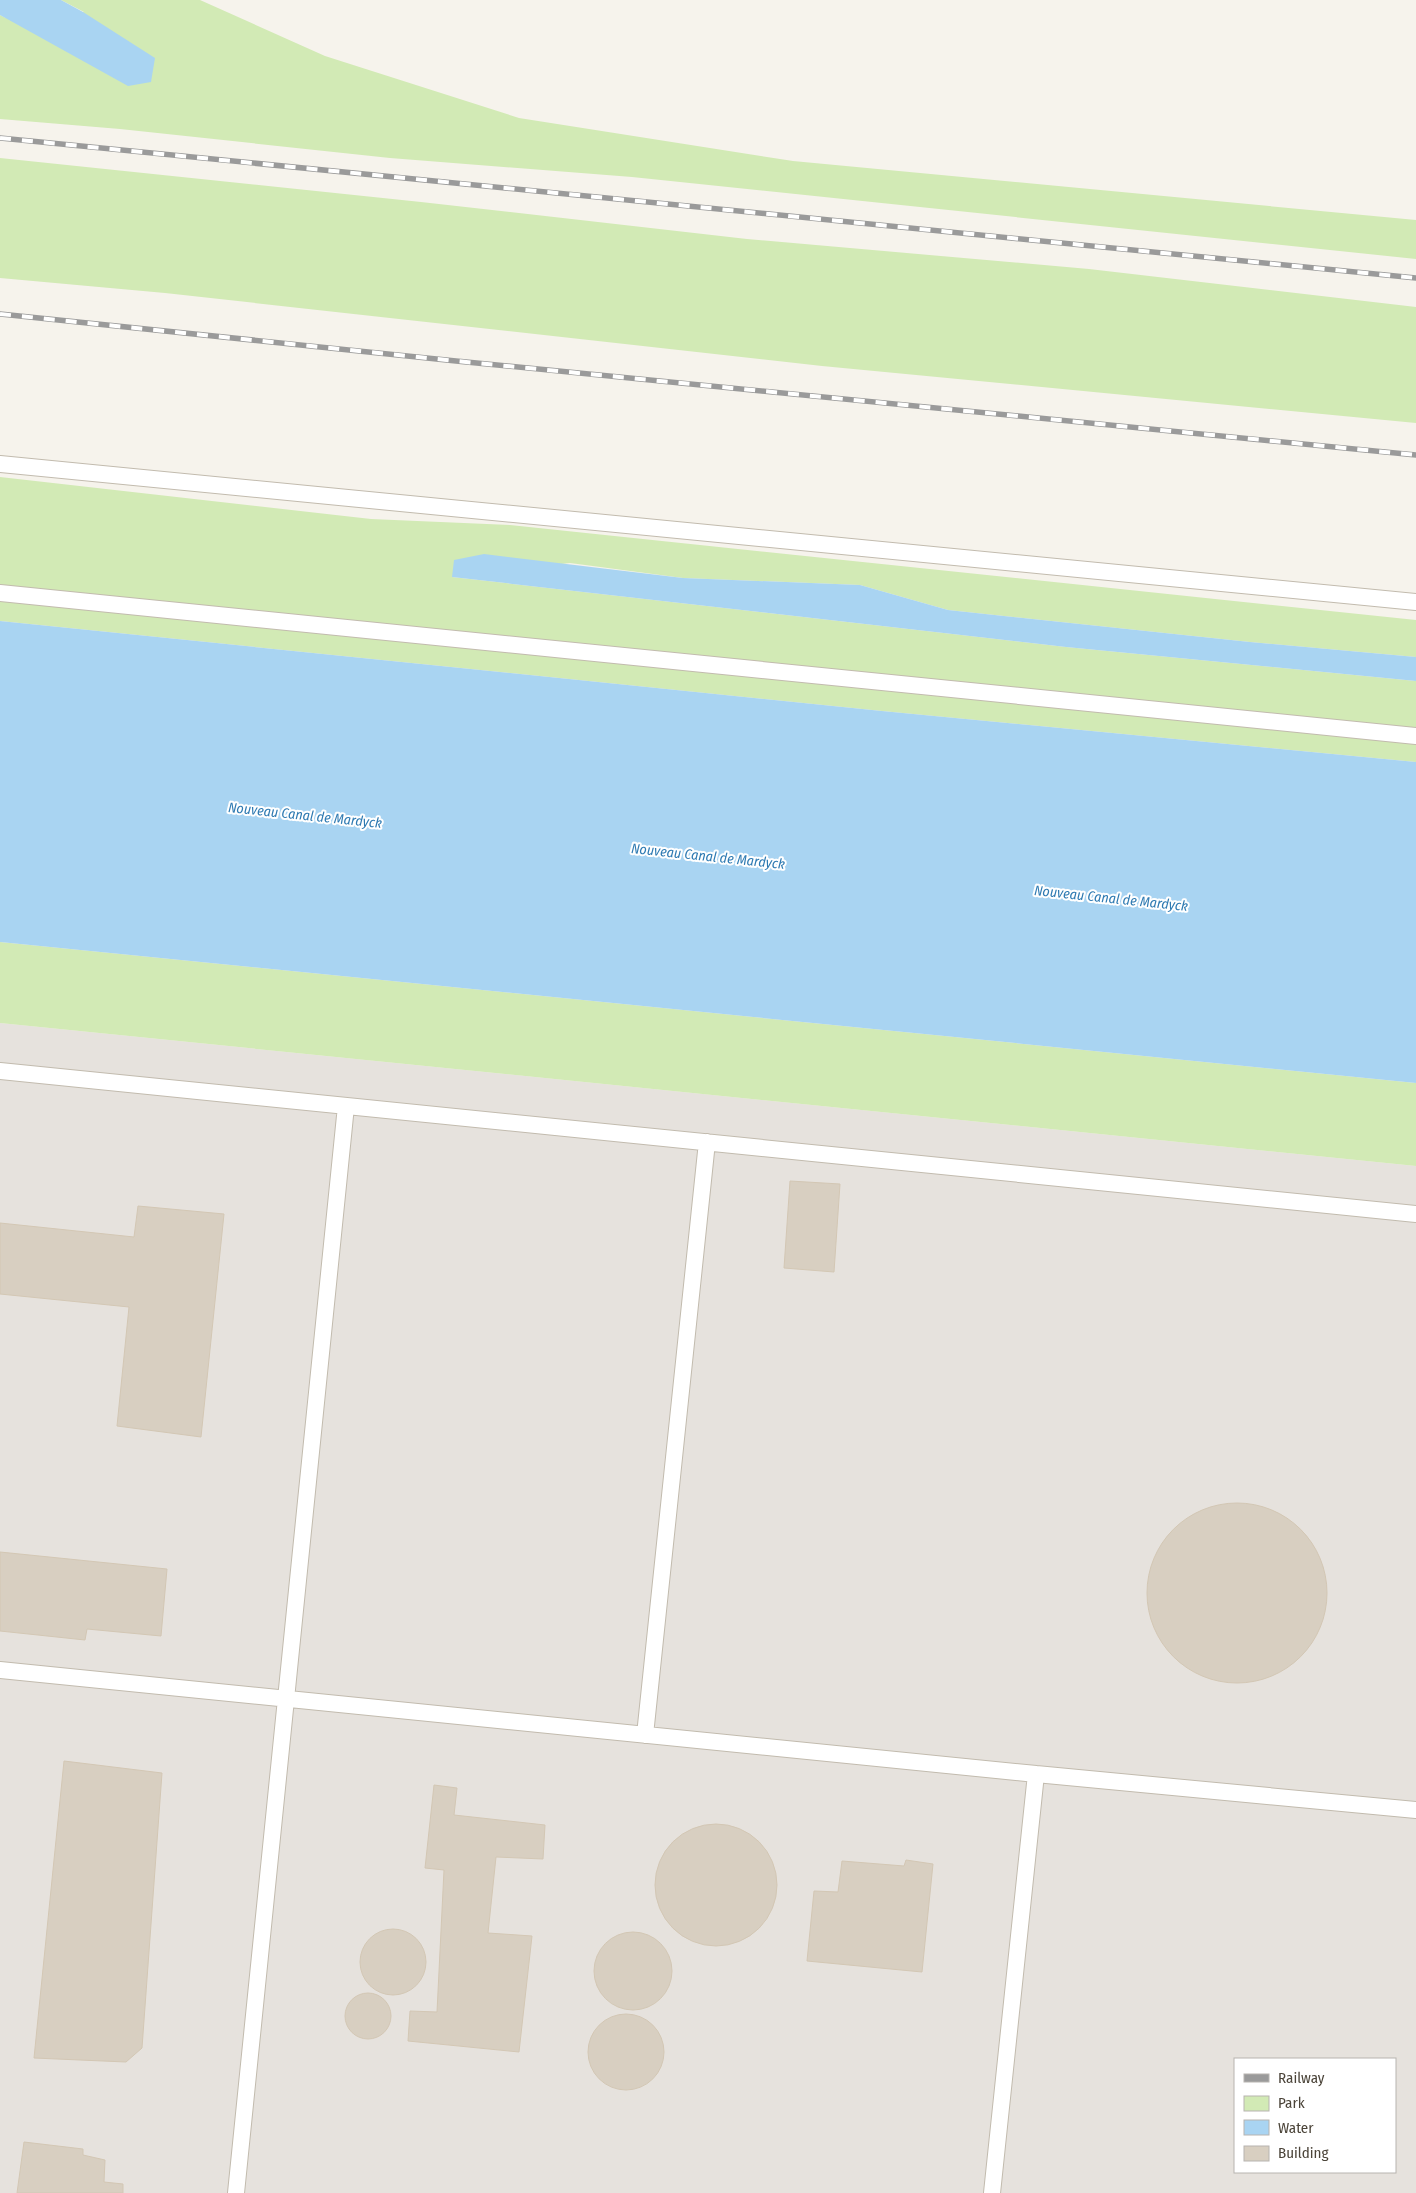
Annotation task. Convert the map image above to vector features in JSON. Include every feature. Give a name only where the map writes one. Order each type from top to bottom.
[{"type":"lane","points":[[0,464],[1416,602]]},
{"type":"lane","points":[[0,593],[1416,736]]},
{"type":"lane","points":[[0,1070],[1416,1214]]},
{"type":"lane","points":[[236,2193],[346,1106]]},
{"type":"lane","points":[[645,1735],[707,1142]]},
{"type":"lane","points":[[0,1670],[1036,1774],[1416,1810]]},
{"type":"lane","points":[[992,2193],[1036,1774]]},
{"type":"shaded area","points":[[0,1023],[1416,1166],[1416,2193],[0,2193]]},
{"type":"green space","points":[[61,0],[200,0],[325,56],[519,118],[793,161],[1416,220],[1416,259],[632,177],[390,158],[120,129],[0,119],[0,15],[6,18],[84,12]]},
{"type":"green space","points":[[0,158],[421,202],[747,239],[1089,269],[1416,307],[1416,423],[822,366],[165,293],[0,278]]},
{"type":"green space","points":[[0,477],[371,519],[510,525],[1416,620],[1416,657],[1250,642],[948,610],[860,585],[683,578],[570,563],[452,577],[1066,647],[1416,681],[1416,762],[882,711],[0,621]]},
{"type":"green space","points":[[0,942],[1416,1083],[1416,1166],[0,1023]]},
{"type":"water","points":[[0,0],[61,0],[155,58],[151,82],[128,86],[0,15]]},
{"type":"water","points":[[484,554],[683,578],[860,585],[948,610],[1250,642],[1416,657],[1416,681],[1066,647],[452,577],[454,560]]},
{"type":"water","name":"Nouveau Canal de Mardyck","points":[[0,621],[882,711],[1416,762],[1416,1083],[0,942]]},
{"type":"building","points":[[790,1181],[840,1184],[834,1272],[784,1268]]},
{"type":"building","points":[[138,1206],[224,1214],[201,1437],[117,1426],[129,1307],[0,1294],[0,1223],[134,1237]]},
{"type":"building","points":[[1237,1503],[1255,1505],[1271,1510],[1287,1518],[1306,1536],[1312,1543],[1323,1567],[1327,1593],[1325,1611],[1320,1627],[1312,1643],[1294,1662],[1287,1668],[1263,1679],[1237,1683],[1219,1681],[1203,1676],[1187,1668],[1168,1650],[1162,1643],[1151,1619],[1147,1593],[1149,1575],[1154,1559],[1162,1543],[1180,1524],[1187,1518],[1211,1507]]},
{"type":"building","points":[[0,1552],[167,1569],[161,1636],[87,1629],[85,1640],[0,1631]]},
{"type":"building","points":[[64,1761],[162,1773],[142,2048],[126,2062],[34,2058]]},
{"type":"building","points":[[434,1785],[457,1788],[454,1815],[545,1825],[543,1859],[496,1857],[488,1933],[532,1936],[519,2052],[408,2041],[410,2011],[437,2012],[444,1870],[425,1868]]},
{"type":"building","points":[[716,1824],[739,1828],[759,1842],[773,1862],[777,1885],[773,1908],[759,1928],[739,1942],[716,1946],[693,1942],[673,1928],[659,1908],[655,1885],[659,1862],[673,1842],[693,1828]]},
{"type":"building","points":[[906,1860],[933,1864],[922,1972],[807,1961],[814,1891],[838,1892],[842,1861],[904,1866]]},
{"type":"building","points":[[393,1929],[406,1932],[416,1939],[423,1949],[426,1962],[423,1975],[416,1985],[406,1992],[393,1995],[380,1992],[370,1985],[363,1975],[360,1962],[363,1949],[370,1939],[380,1932]]},
{"type":"building","points":[[633,1932],[648,1935],[661,1943],[669,1956],[672,1971],[669,1986],[661,1999],[648,2007],[633,2010],[618,2007],[605,1999],[597,1986],[594,1971],[597,1956],[605,1943],[618,1935]]},
{"type":"building","points":[[368,1993],[381,1997],[387,2003],[391,2016],[387,2029],[381,2035],[368,2039],[355,2035],[349,2029],[345,2016],[349,2003],[355,1997]]},
{"type":"building","points":[[626,2014],[641,2017],[653,2025],[661,2037],[664,2052],[661,2067],[653,2079],[641,2087],[626,2090],[611,2087],[599,2079],[591,2067],[588,2052],[591,2037],[599,2025],[611,2017]]},
{"type":"building","points":[[24,2142],[83,2149],[83,2155],[105,2160],[104,2182],[123,2184],[123,2193],[17,2193]]},
{"type":"railway","points":[[0,138],[1416,278]]},
{"type":"railway","points":[[0,314],[456,361],[1416,455]]}]
